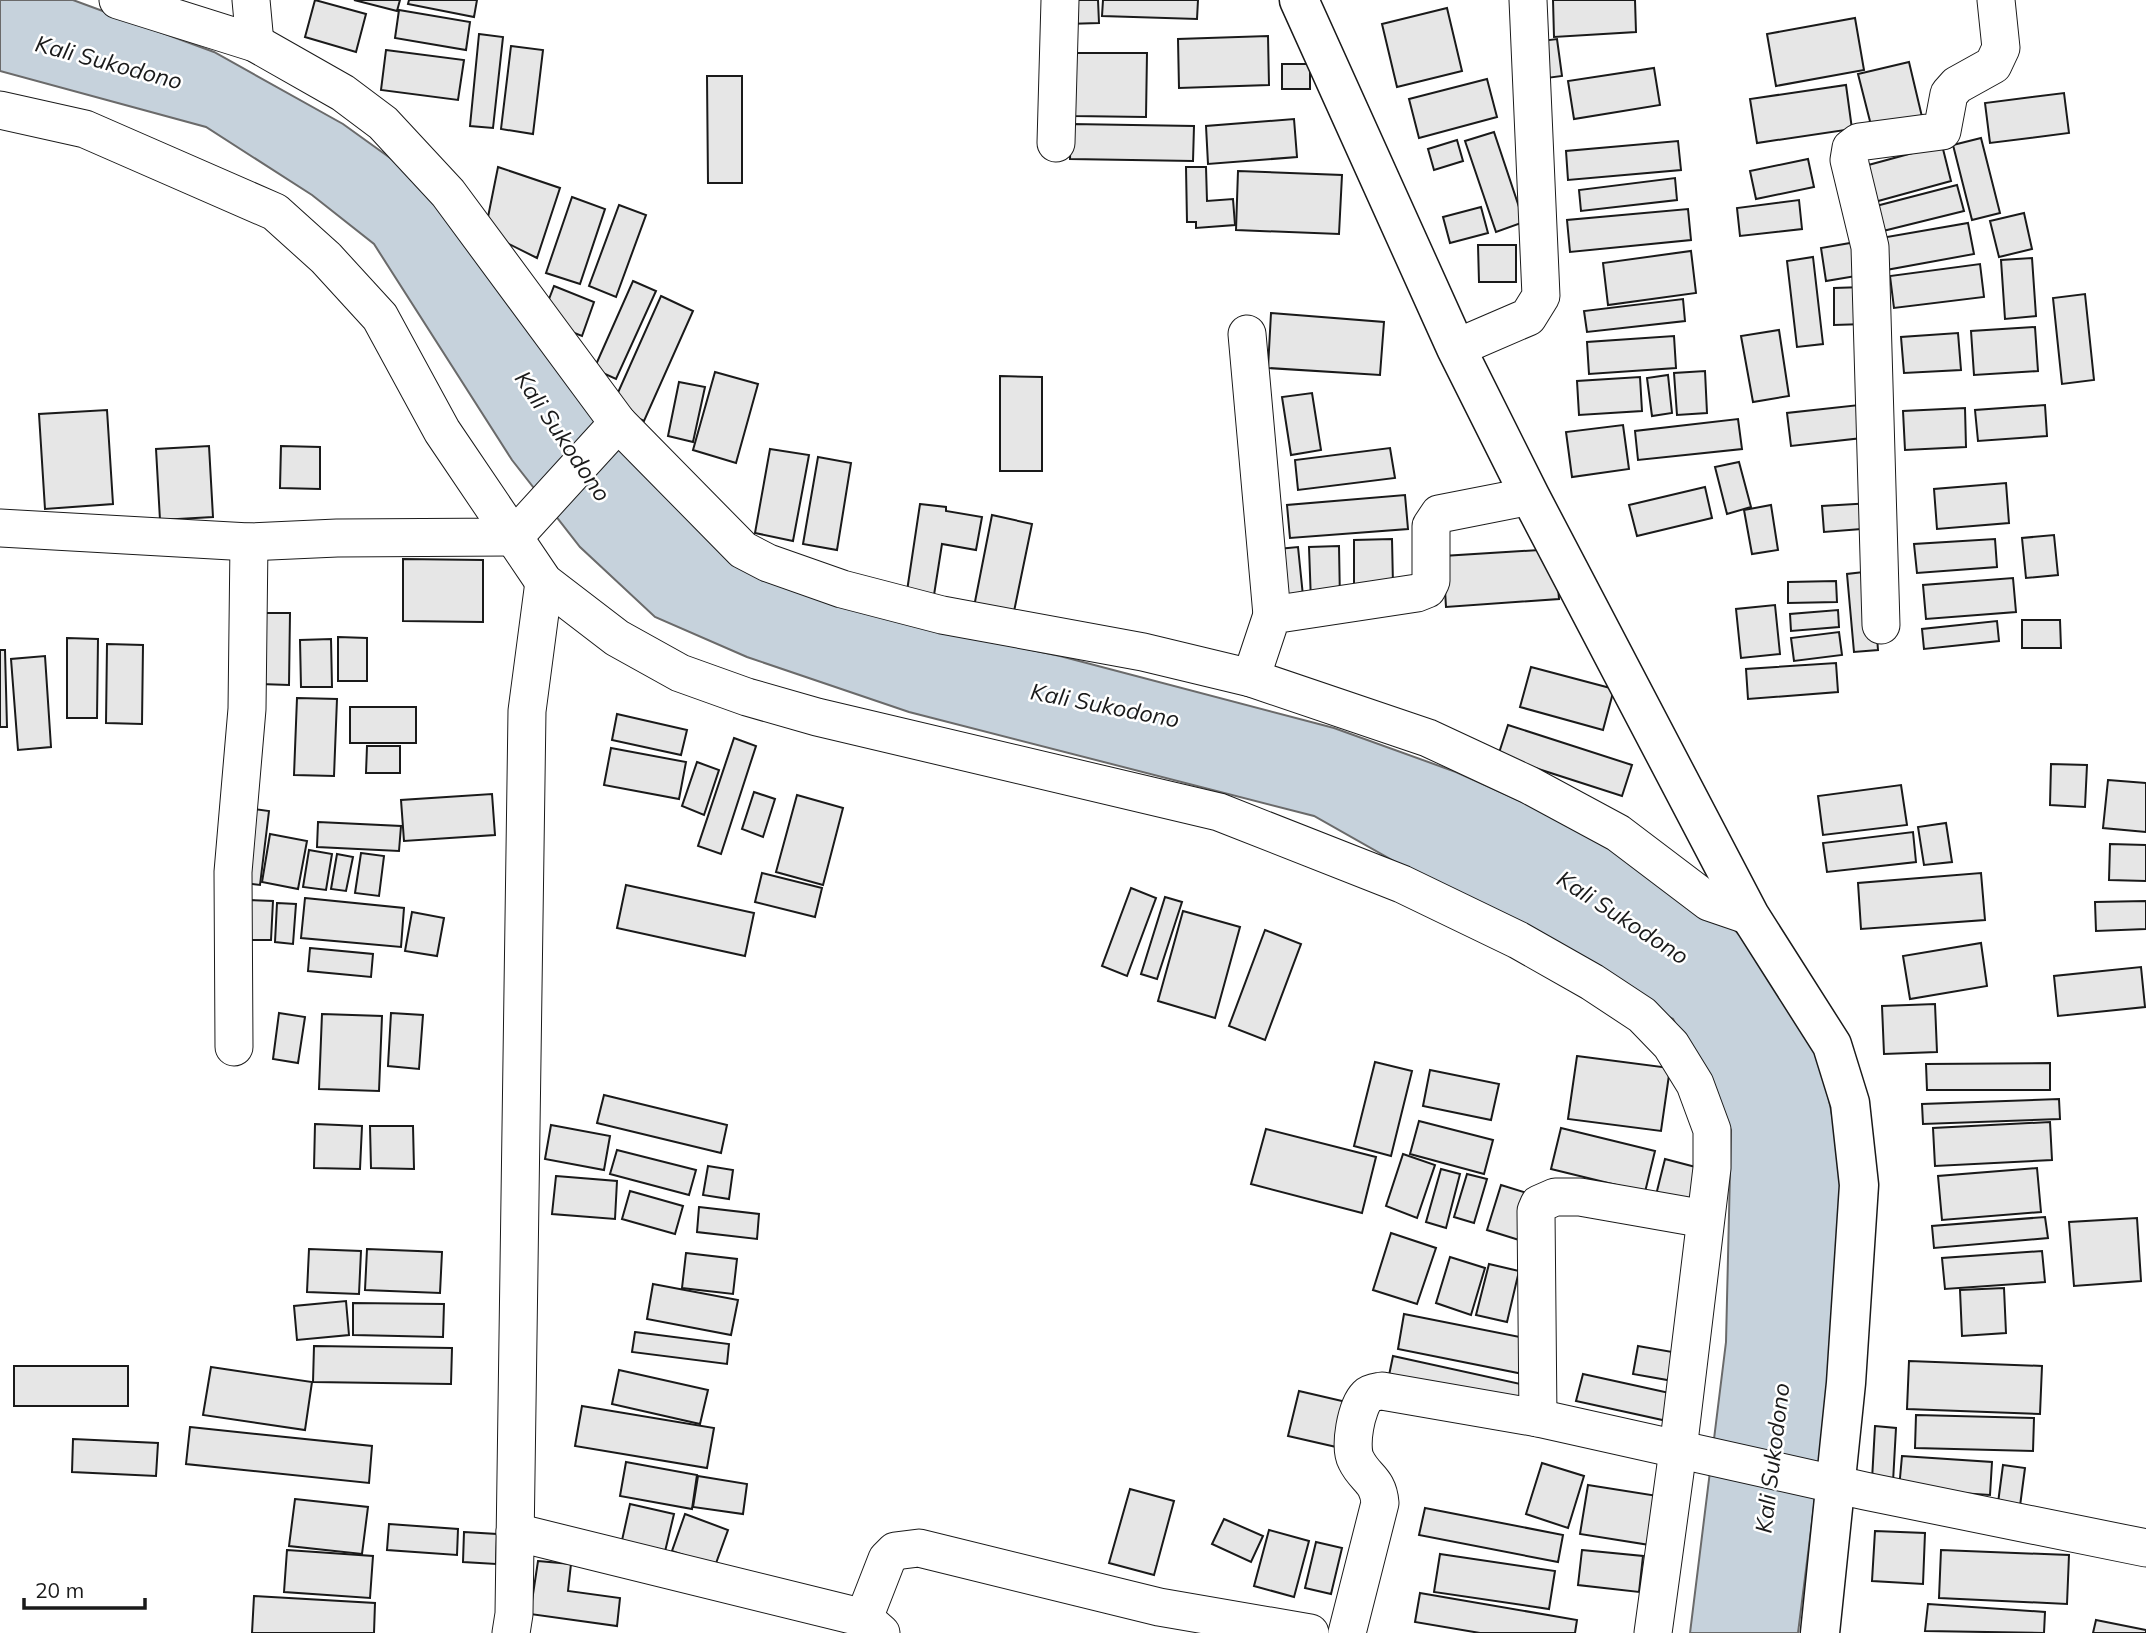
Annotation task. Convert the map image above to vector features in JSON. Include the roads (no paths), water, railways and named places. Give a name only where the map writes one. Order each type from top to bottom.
[{"type":"main road","points":[[1299,0],[1456,348],[1530,496],[1750,916],[1832,1045],[1850,1102],[1859,1185],[1846,1383],[1826,1481],[1820,1633]]},
{"type":"street","points":[[118,0],[255,43],[342,93],[383,122],[448,193],[615,428],[743,550],[768,563],[842,589],[943,615],[1143,652],[1251,678],[1428,738],[1529,785],[1618,833],[1709,902],[1750,916]]},
{"type":"street","points":[[251,0],[255,43]]},
{"type":"street","points":[[1056,144],[1060,0]]},
{"type":"street","points":[[1456,348],[1528,317],[1541,296],[1528,0]]},
{"type":"street","points":[[1881,625],[1870,247],[1849,160],[1851,148],[1859,142],[1942,131],[1949,94],[1957,85],[1993,65],[2001,48],[1996,0]]},
{"type":"street","points":[[0,110],[85,129],[275,212],[326,258],[380,317],[442,431],[544,582],[617,638],[680,673],[747,697],[817,717],[1219,812],[1402,884],[1518,940],[1592,982],[1642,1016],[1671,1045],[1695,1084],[1712,1130],[1712,1168],[1705,1219],[1690,1452],[1653,1633]]},
{"type":"street","points":[[1247,334],[1272,615],[1251,678]]},
{"type":"street","points":[[0,528],[249,542],[337,538],[514,537],[615,428]]},
{"type":"street","points":[[1272,615],[1418,593],[1427,589],[1431,581],[1431,526],[1434,517],[1530,496]]},
{"type":"street","points":[[234,1047],[233,873],[247,709],[249,542]]},
{"type":"street","points":[[511,1633],[514,1615],[527,711],[544,582]]},
{"type":"street","points":[[1538,1418],[1536,1211],[1539,1204],[1549,1198],[1580,1198],[1705,1219]]},
{"type":"street","points":[[1347,1633],[1380,1503],[1379,1490],[1355,1460],[1353,1450],[1356,1416],[1365,1398],[1373,1392],[1382,1391],[1538,1418],[2146,1548]]},
{"type":"street","points":[[515,1532],[872,1625],[887,1559],[895,1552],[919,1548],[1159,1607],[1310,1633]]},
{"type":"water","name":"Kali Sukodono","points":[[0,0],[73,0],[214,52],[343,124],[393,160],[432,197],[703,529],[904,623],[1060,656],[1334,728],[1456,772],[1602,838],[1721,916],[1763,959],[1799,1011],[1824,1074],[1839,1151],[1844,1241],[1798,1633],[1690,1633],[1726,1342],[1731,1130],[1673,1019],[1314,816],[909,712],[747,657],[655,617],[580,547],[512,460],[374,244],[312,195],[206,127],[0,71]]}]
